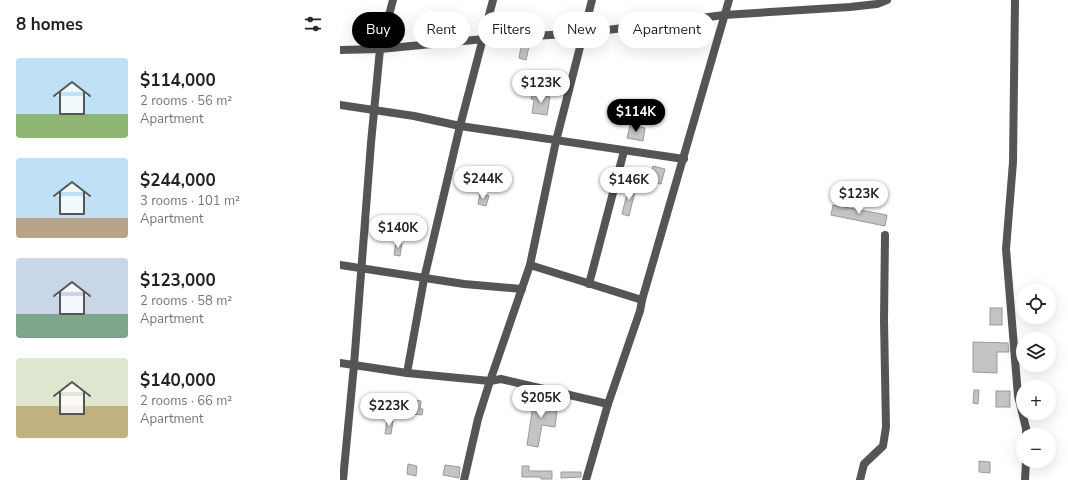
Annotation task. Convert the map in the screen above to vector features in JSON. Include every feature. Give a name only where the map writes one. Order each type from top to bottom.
[{"type":"street","points":[[343,480],[362,269],[370,143],[375,110],[380,49],[393,0]]},
{"type":"street","points":[[490,12],[493,0]]},
{"type":"street","points":[[589,12],[592,0]]},
{"type":"street","points":[[586,480],[608,404],[640,311],[729,0]]},
{"type":"street","points":[[610,30],[724,16],[850,7],[876,4],[887,0]]},
{"type":"street","points":[[1016,0],[1013,162],[1006,249],[1018,396],[1026,428]]},
{"type":"street","points":[[340,50],[380,49],[478,39]]},
{"type":"street","points":[[407,373],[424,279],[460,126],[481,48]]},
{"type":"street","points":[[464,480],[478,419],[530,265],[556,141],[580,48]]},
{"type":"street","points":[[340,105],[414,116],[460,126],[684,159]]},
{"type":"street","points":[[589,284],[624,150]]},
{"type":"street","points":[[860,480],[864,464],[883,446],[886,427],[884,320],[885,235]]},
{"type":"street","points":[[340,265],[424,279],[522,289]]},
{"type":"street","points":[[530,265],[642,300]]},
{"type":"street","points":[[340,363],[407,373],[490,381],[501,379],[516,381],[608,404]]},
{"type":"street","points":[[1025,480],[1026,468]]},
{"type":"building","points":[[521,48],[529,48],[526,60],[519,58]]},
{"type":"building","points":[[532,94],[550,97],[547,115],[532,113],[534,100],[531,99]]},
{"type":"building","points":[[630,125],[645,128],[643,141],[627,138]]},
{"type":"building","points":[[653,166],[665,169],[661,184],[649,181]]},
{"type":"building","points":[[629,186],[636,187],[629,216],[622,214]]},
{"type":"building","points":[[480,194],[489,196],[486,206],[478,204]]},
{"type":"building","points":[[833,205],[887,215],[885,226],[831,215]]},
{"type":"building","points":[[396,242],[402,243],[400,256],[394,255]]},
{"type":"building","points":[[990,308],[1002,308],[1002,325],[990,325]]},
{"type":"building","points":[[973,342],[1008,343],[1009,352],[997,352],[997,373],[973,372]]},
{"type":"building","points":[[974,390],[979,390],[978,404],[973,403]]},
{"type":"building","points":[[996,391],[1010,391],[1010,407],[996,407]]},
{"type":"building","points":[[534,399],[558,402],[555,427],[542,425],[538,447],[527,445]]},
{"type":"building","points":[[415,400],[421,401],[420,409],[423,409],[422,415],[413,414]]},
{"type":"building","points":[[387,420],[393,421],[391,434],[385,434]]},
{"type":"building","points":[[979,461],[990,462],[990,473],[979,472]]},
{"type":"building","points":[[408,464],[417,466],[416,476],[407,474]]},
{"type":"building","points":[[445,465],[460,467],[459,478],[443,475]]},
{"type":"building","points":[[522,466],[529,466],[529,471],[552,471],[552,479],[541,479],[541,477],[522,477]]},
{"type":"building","points":[[561,472],[581,472],[581,477],[561,478]]}]
